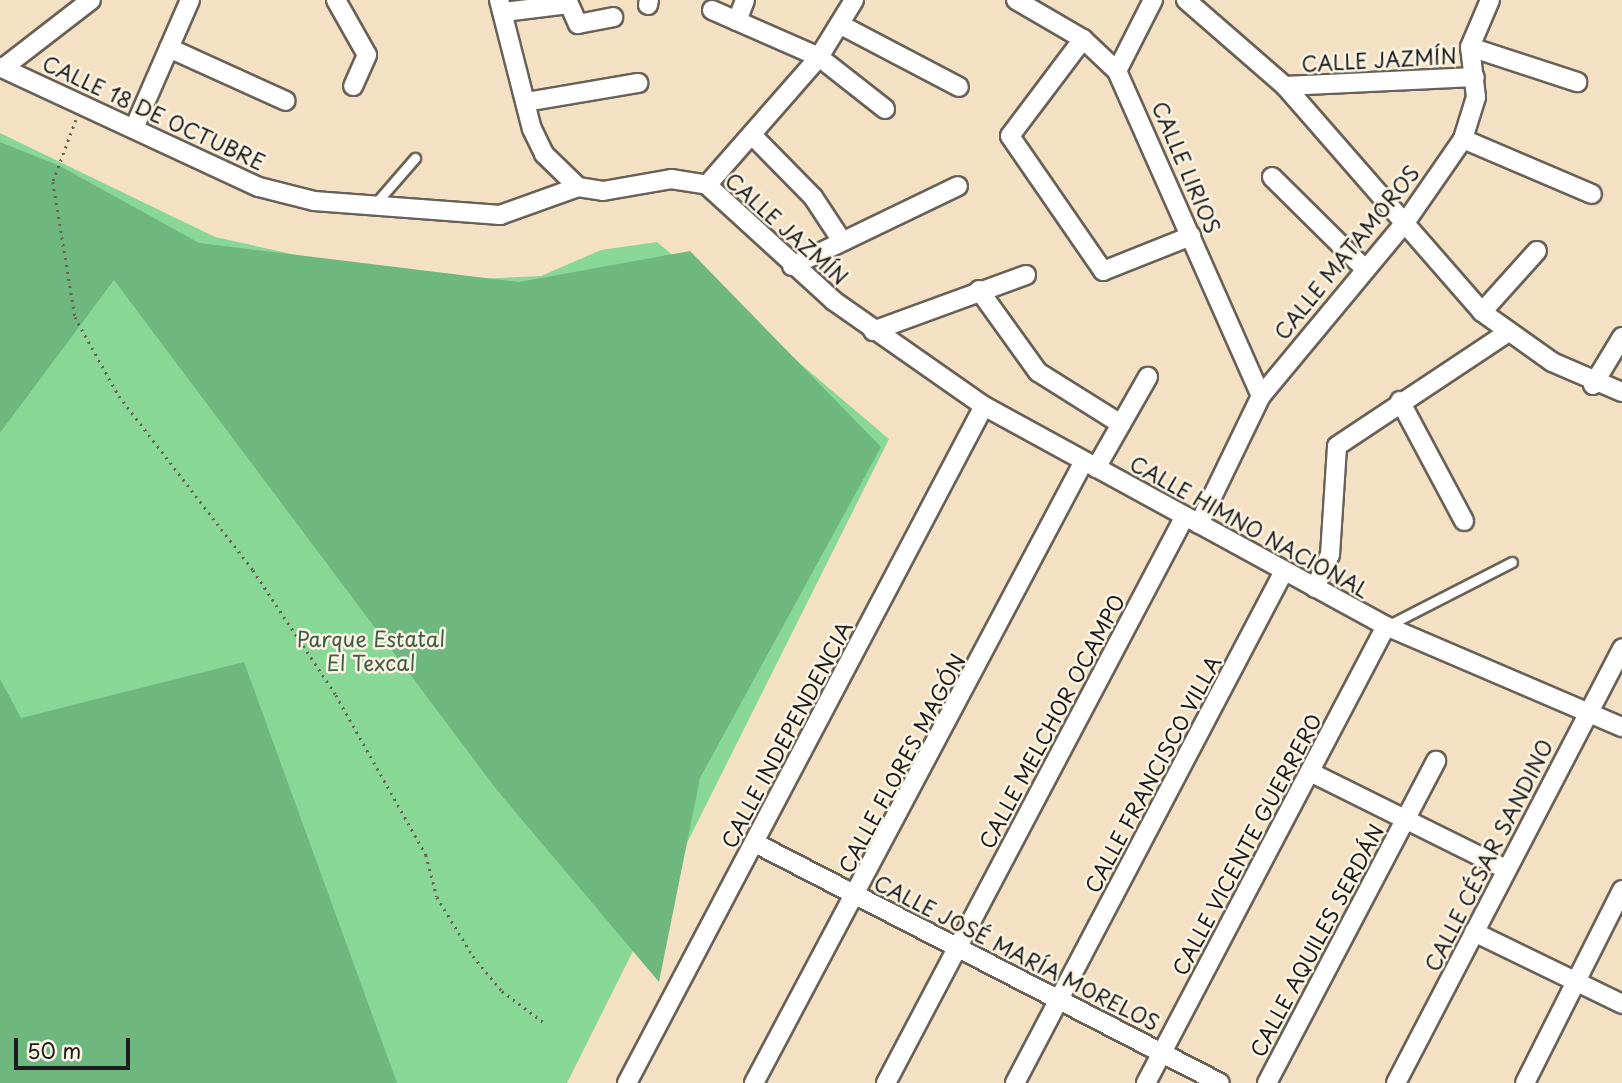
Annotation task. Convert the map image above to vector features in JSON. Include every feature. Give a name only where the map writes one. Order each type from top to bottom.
[{"type":"street","points":[[2,68],[91,0]]},
{"type":"street","points":[[135,126],[190,0]]},
{"type":"street","points":[[336,0],[367,55],[353,86]]},
{"type":"street","points":[[737,21],[744,0]]},
{"type":"street","points":[[707,185],[819,57],[854,0]]},
{"type":"street","name":"CALLE LIRIOS","points":[[1016,0],[1083,39],[1117,71],[1261,396]]},
{"type":"street","points":[[1117,71],[1153,0]]},
{"type":"street","points":[[1186,0],[1285,86],[1407,220],[1446,277],[1482,312],[1507,333],[1593,385],[1622,393]]},
{"type":"street","points":[[1490,0],[1470,47],[1577,82]]},
{"type":"street","points":[[578,187],[544,154],[526,102],[501,6],[569,4],[578,24],[613,17]]},
{"type":"street","points":[[712,10],[819,57],[885,109]]},
{"type":"street","points":[[841,24],[959,86]]},
{"type":"street","points":[[1083,39],[1010,136],[1103,271],[1191,236]]},
{"type":"street","name":"CALLE MATAMOROS","points":[[1192,520],[1261,396],[1407,220],[1463,139],[1474,117],[1475,77],[1470,47]]},
{"type":"street","points":[[169,48],[286,101]]},
{"type":"street","name":"CALLE 18 DE OCTUBRE","points":[[2,68],[135,126],[259,187],[374,206],[500,215],[578,187]]},
{"type":"street","name":"CALLE JAZMÍN","points":[[1285,86],[1475,77]]},
{"type":"street","points":[[526,102],[638,83]]},
{"type":"street","points":[[752,135],[813,197],[842,241]]},
{"type":"street","points":[[1463,139],[1592,194]]},
{"type":"street","points":[[1272,177],[1365,269]]},
{"type":"street","name":"CALLE JAZMÍN","points":[[578,187],[603,191],[671,179],[707,185],[792,266],[873,331]]},
{"type":"street","points":[[792,266],[958,186]]},
{"type":"street","points":[[1482,312],[1537,251]]},
{"type":"street","points":[[873,331],[1026,275]]},
{"type":"street","points":[[979,290],[1038,372],[1121,424]]},
{"type":"street","name":"CALLE HIMNO NACIONAL","points":[[873,331],[984,406],[1386,626],[1622,727]]},
{"type":"street","points":[[1315,588],[1329,555],[1337,446],[1400,401],[1507,333]]},
{"type":"street","points":[[1593,385],[1622,337]]},
{"type":"street","name":"CALLE FLORES MAGÓN","points":[[754,1083],[1090,464],[1121,424],[1149,377]]},
{"type":"street","points":[[1400,401],[1464,521]]},
{"type":"street","name":"CALLE INDEPENDENCIA","points":[[627,1083],[984,406]]},
{"type":"street","name":"CALLE MELCHOR OCAMPO","points":[[886,1083],[1192,520]]},
{"type":"street","name":"CALLE FRANCISCO VILLA","points":[[1015,1083],[1284,571]]},
{"type":"street","name":"CALLE VICENTE GUERRERO","points":[[1146,1083],[1386,626]]},
{"type":"street","name":"CALLE CÉSAR SANDINO","points":[[1396,1083],[1622,648]]},
{"type":"street","name":"CALLE AQUILES SERDÁN","points":[[1266,1083],[1436,761]]},
{"type":"street","points":[[1310,772],[1505,869]]},
{"type":"street","name":"CALLE JOSÉ MARÍA MORELOS","points":[[755,843],[1220,1083]]},
{"type":"street","points":[[1525,1083],[1622,890]]},
{"type":"street","points":[[1474,932],[1622,1004]]},
{"type":"lane","points":[[374,206],[415,158]]},
{"type":"lane","points":[[1386,626],[1512,562]]},
{"type":"path","points":[[82,103],[53,182],[75,317],[119,396],[253,570],[336,695],[426,855],[437,897],[473,957],[502,991],[546,1024]]},
{"type":"green space","name":"Parque Estatal El Texcal","points":[[0,133],[215,237],[418,282],[541,276],[601,250],[657,242],[889,439],[567,1083],[0,1083]]},
{"type":"green space","points":[[0,142],[60,166],[199,243],[519,282],[690,251],[881,447],[700,778],[659,982],[496,789],[114,280],[0,433]]},
{"type":"green space","points":[[244,662],[397,1083],[0,1083],[0,679],[21,718]]}]
